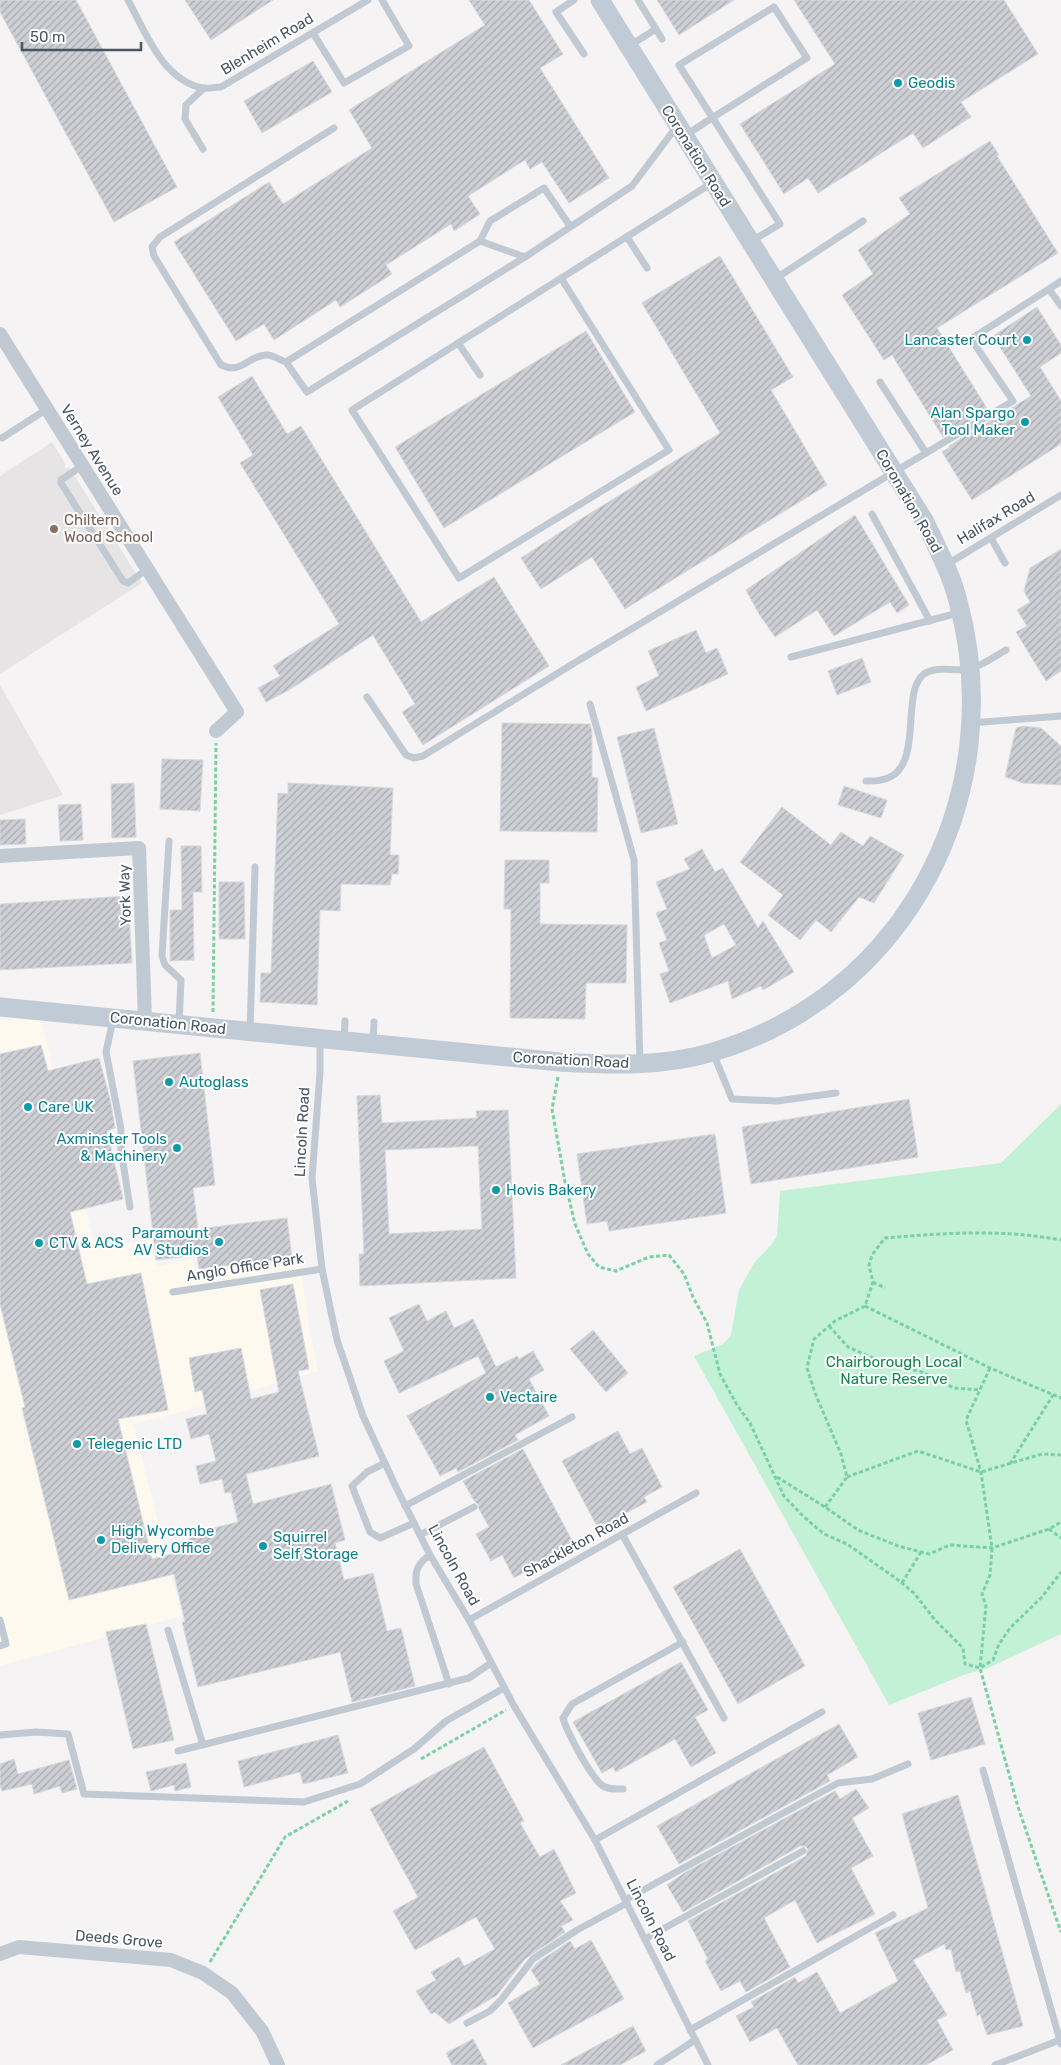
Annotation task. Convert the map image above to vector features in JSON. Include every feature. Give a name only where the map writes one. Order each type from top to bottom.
[{"type":"street","name":"Coronation Road","points":[[0,1007],[320,1037],[344,1030],[373,1043],[560,1062],[612,1065],[664,1062],[713,1052],[760,1035],[804,1012],[840,984],[881,947],[913,904],[938,858],[957,810],[969,757],[972,699],[968,648],[961,612],[946,565],[925,522],[600,0]]},
{"type":"street","name":"Verney Avenue","points":[[0,334],[146,570],[237,712],[216,732]]},
{"type":"street","name":"York Way","points":[[0,856],[139,848],[145,1020]]},
{"type":"street","name":"Deeds Grove","points":[[0,1954],[19,1947],[171,1960],[203,1974],[232,1993],[262,2031],[278,2065]]},
{"type":"lane","points":[[128,0],[162,62],[182,81],[204,88],[186,105],[185,119],[203,149]]},
{"type":"lane","name":"Blenheim Road","points":[[204,88],[222,87],[368,0]]},
{"type":"lane","points":[[313,33],[344,84],[409,46],[382,0]]},
{"type":"lane","points":[[574,0],[556,12],[584,54]]},
{"type":"lane","points":[[638,0],[662,39]]},
{"type":"lane","points":[[334,128],[160,237],[152,247],[154,256],[221,365],[229,369],[240,367],[255,358],[267,355],[286,362],[306,392],[525,257],[632,186],[680,131],[712,118],[807,58],[774,7],[679,66],[712,118],[780,224],[750,242]]},
{"type":"lane","points":[[629,46],[656,29]]},
{"type":"lane","points":[[562,278],[669,450],[459,578],[352,410],[712,182]]},
{"type":"lane","points":[[286,362],[480,241],[490,220],[544,188],[570,226]]},
{"type":"lane","points":[[773,280],[863,221]]},
{"type":"lane","points":[[627,237],[647,268]]},
{"type":"lane","points":[[480,241],[525,257]]},
{"type":"lane","points":[[367,697],[406,755],[414,758],[423,756],[571,665],[1012,401],[971,339],[1061,281]]},
{"type":"lane","points":[[1049,289],[1061,306]]},
{"type":"lane","points":[[458,344],[480,375]]},
{"type":"lane","points":[[880,382],[926,453]]},
{"type":"lane","points":[[2,438],[47,409]]},
{"type":"lane","points":[[82,466],[61,480],[61,483],[123,581],[128,582],[146,570]]},
{"type":"lane","name":"Halifax Road","points":[[946,565],[1061,495]]},
{"type":"lane","points":[[872,514],[930,621]]},
{"type":"lane","points":[[991,538],[1006,563]]},
{"type":"lane","points":[[791,657],[961,612]]},
{"type":"lane","points":[[866,782],[882,780],[893,776],[902,764],[910,737],[914,687],[924,674],[944,669],[970,670],[1006,650]]},
{"type":"lane","points":[[590,704],[634,860],[640,1064]]},
{"type":"lane","points":[[970,723],[1061,716]]},
{"type":"lane","points":[[169,841],[162,956],[165,964],[181,980],[179,1024]]},
{"type":"lane","points":[[250,1031],[255,868]]},
{"type":"lane","points":[[113,1017],[106,1052],[121,1129],[121,1150],[130,1207]]},
{"type":"lane","points":[[373,1043],[374,1022]]},
{"type":"lane","name":"Lincoln Road","points":[[320,1037],[320,1072],[312,1178],[322,1269],[337,1340],[363,1416],[430,1555],[469,1620],[514,1706],[595,1840],[708,2065]]},
{"type":"lane","points":[[713,1052],[732,1099],[777,1101],[836,1093]]},
{"type":"lane","name":"Anglo Office Park","points":[[172,1292],[322,1269]]},
{"type":"lane","points":[[405,1506],[572,1417]]},
{"type":"lane","points":[[385,1463],[367,1472],[352,1486],[370,1532],[380,1538],[414,1523]]},
{"type":"lane","name":"Shackleton Road","points":[[469,1620],[696,1493]]},
{"type":"lane","points":[[420,1535],[474,1507]]},
{"type":"lane","points":[[622,1534],[724,1718]]},
{"type":"lane","points":[[430,1555],[421,1561],[417,1568],[415,1574],[416,1584],[449,1684]]},
{"type":"lane","points":[[0,1620],[6,1644],[0,1646]]},
{"type":"lane","points":[[168,1630],[203,1744]]},
{"type":"lane","points":[[623,1789],[608,1789],[595,1778],[566,1727],[563,1718],[572,1704],[683,1642]]},
{"type":"lane","points":[[178,1751],[449,1684],[469,1678],[491,1662]]},
{"type":"lane","points":[[0,1735],[36,1732],[68,1734],[84,1794],[304,1802],[360,1784],[414,1749],[446,1721],[504,1688]]},
{"type":"lane","points":[[595,1840],[822,1712]]},
{"type":"lane","points":[[467,2023],[490,2011],[533,1958],[576,1930],[838,1783],[872,1779],[908,1764]]},
{"type":"lane","points":[[983,1770],[1060,2042],[995,2065]]},
{"type":"lane","points":[[645,1939],[804,1851]]},
{"type":"lane","points":[[690,2030],[893,1915]]},
{"type":"lane","points":[[656,2065],[696,2040]]},
{"type":"path","points":[[213,1028],[216,732]]},
{"type":"path","points":[[560,1062],[552,1109],[565,1182],[575,1224],[588,1254],[599,1268],[616,1271],[649,1257],[669,1255],[684,1274],[693,1297],[707,1323],[720,1374],[737,1405],[750,1423],[784,1496],[803,1516],[824,1534],[847,1544],[902,1583],[963,1648],[965,1664],[980,1668],[993,1660],[999,1644],[1010,1628],[1042,1597],[1061,1572]]},
{"type":"path","points":[[847,1477],[841,1454],[807,1368],[814,1339],[829,1326],[865,1304],[872,1282],[869,1265],[872,1255],[885,1238],[959,1233],[1027,1234],[1061,1240]]},
{"type":"path","points":[[872,1282],[885,1288]]},
{"type":"path","points":[[865,1304],[990,1368],[1061,1398]]},
{"type":"path","points":[[829,1326],[848,1346],[882,1362],[922,1372],[954,1388],[980,1390]]},
{"type":"path","points":[[990,1368],[966,1420],[981,1472],[992,1548],[990,1576],[982,1594],[986,1606],[980,1668],[1018,1808],[1061,1932]]},
{"type":"path","points":[[1010,1465],[1053,1395]]},
{"type":"path","points":[[826,1507],[847,1477],[918,1451],[981,1472],[1042,1454],[1061,1455]]},
{"type":"path","points":[[776,1476],[826,1507],[858,1530],[898,1546],[929,1554],[950,1545],[992,1548],[1049,1529],[1061,1522]]},
{"type":"path","points":[[1049,1529],[1061,1538]]},
{"type":"path","points":[[902,1583],[921,1552]]},
{"type":"path","points":[[420,1759],[514,1706]]},
{"type":"path","points":[[203,1974],[285,1837],[353,1798]]},
{"type":"shaded area","name":"Chiltern Wood School","points":[[52,442],[65,463],[65,469],[69,467],[142,583],[0,674],[0,476]]},
{"type":"shaded area","points":[[0,685],[63,795],[0,815]]},
{"type":"shaded area","points":[[41,1019],[95,1248],[150,1240],[156,1266],[192,1259],[196,1274],[300,1261],[309,1327],[318,1371],[182,1412],[133,1424],[182,1616],[0,1666],[0,1020]]},
{"type":"green space","name":"Chairborough Local Nature Reserve","points":[[1061,1104],[1061,1634],[988,1668],[966,1674],[889,1705],[694,1356],[723,1344],[731,1335],[739,1290],[754,1263],[777,1236],[780,1191],[1001,1163]]},
{"type":"building","points":[[0,0],[76,0],[177,187],[114,222],[0,12]]},
{"type":"building","points":[[185,0],[273,0],[211,40]]},
{"type":"building","points":[[469,0],[529,0],[563,54],[540,68],[609,178],[569,203],[542,162],[530,169],[525,160],[468,196],[480,214],[454,231],[451,224],[386,265],[392,274],[340,307],[336,300],[274,340],[264,324],[236,341],[174,242],[269,182],[283,204],[372,148],[349,110],[485,25]]},
{"type":"building","points":[[657,0],[734,0],[679,35]]},
{"type":"building","name":"Geodis","points":[[794,0],[1004,0],[1038,54],[961,102],[971,117],[923,148],[913,133],[818,193],[808,178],[784,194],[740,124],[835,64]]},
{"type":"building","points":[[313,61],[332,92],[262,133],[244,101]]},
{"type":"building","points":[[990,141],[999,155],[997,156],[1058,253],[937,328],[988,410],[943,437],[892,355],[884,360],[842,295],[873,274],[858,250],[910,214],[899,198]]},
{"type":"building","points":[[720,256],[793,377],[771,390],[827,485],[625,609],[592,557],[541,589],[521,558],[720,433],[642,303]]},
{"type":"building","name":"Alan Spargo Tool Maker","points":[[1037,307],[1061,345],[1061,353],[1040,367],[1061,401],[1061,444],[972,500],[942,452],[1031,396],[993,336]]},
{"type":"building","points":[[586,331],[635,412],[444,528],[395,447]]},
{"type":"building","points":[[252,376],[287,434],[301,426],[421,622],[494,577],[549,666],[423,745],[402,712],[415,704],[373,635],[289,690],[266,702],[258,688],[280,676],[273,666],[339,624],[240,463],[253,455],[218,397]]},
{"type":"building","points":[[855,515],[909,605],[897,613],[890,602],[834,636],[817,610],[775,637],[759,614],[746,590]]},
{"type":"building","points":[[1061,549],[1061,671],[1046,681],[1016,632],[1027,626],[1017,610],[1030,602],[1024,591],[1030,568]]},
{"type":"building","points":[[696,630],[706,653],[717,648],[728,674],[646,711],[636,687],[659,676],[648,651]]},
{"type":"building","points":[[862,658],[871,682],[837,695],[828,671]]},
{"type":"building","points":[[502,723],[590,724],[592,732],[592,777],[598,778],[597,832],[500,831]]},
{"type":"building","points":[[1023,726],[1041,728],[1061,746],[1061,785],[1023,783],[1005,777],[1016,728]]},
{"type":"building","points":[[654,728],[678,824],[641,833],[617,737]]},
{"type":"building","points":[[162,759],[203,760],[200,811],[160,809]]},
{"type":"building","points":[[134,783],[136,837],[112,838],[111,784]]},
{"type":"building","points":[[288,783],[393,788],[390,855],[399,855],[398,874],[392,874],[390,885],[341,884],[340,911],[320,910],[317,1005],[260,1002],[261,973],[271,973],[278,793],[288,794]]},
{"type":"building","points":[[844,786],[887,800],[881,818],[838,805]]},
{"type":"building","points":[[81,804],[83,840],[60,841],[58,805]]},
{"type":"building","points":[[782,807],[831,845],[841,832],[863,846],[870,836],[904,855],[874,903],[859,897],[831,932],[816,920],[800,940],[768,915],[783,895],[740,862]]},
{"type":"building","points":[[25,819],[26,844],[0,845],[0,820]]},
{"type":"building","points":[[181,846],[201,846],[202,892],[193,892],[194,960],[170,961],[170,910],[182,910]]},
{"type":"building","points":[[702,849],[715,872],[723,868],[758,928],[763,921],[794,972],[763,990],[761,986],[732,999],[728,981],[670,1003],[660,974],[669,971],[659,943],[667,940],[656,913],[667,909],[656,882],[690,869],[684,859]],"holes":[[[724,924],[736,945],[712,958],[704,935]]]},
{"type":"building","points":[[505,860],[549,860],[549,883],[540,883],[540,924],[627,925],[626,983],[586,983],[585,1019],[510,1018],[511,909],[504,909]]},
{"type":"building","points":[[219,882],[244,882],[245,939],[219,939]]},
{"type":"building","points":[[128,896],[132,963],[0,970],[0,904]]},
{"type":"building","points":[[41,1045],[48,1071],[99,1058],[110,1099],[115,1128],[107,1131],[123,1199],[70,1212],[87,1284],[141,1273],[168,1410],[118,1419],[152,1559],[192,1549],[188,1534],[238,1522],[231,1492],[225,1493],[222,1479],[200,1484],[196,1466],[216,1461],[209,1434],[191,1439],[186,1419],[207,1414],[202,1390],[195,1392],[189,1358],[241,1348],[251,1399],[279,1392],[260,1290],[293,1284],[309,1369],[298,1371],[319,1456],[246,1474],[253,1504],[331,1484],[345,1540],[335,1543],[344,1580],[373,1573],[387,1631],[401,1628],[415,1686],[352,1702],[340,1652],[198,1687],[182,1622],[185,1622],[174,1574],[69,1600],[22,1408],[25,1407],[0,1304],[0,1054]]},
{"type":"building","points":[[200,1053],[215,1185],[193,1188],[198,1229],[287,1218],[292,1258],[199,1269],[197,1255],[156,1260],[133,1061]]},
{"type":"building","name":"Hovis Bakery","points":[[380,1095],[382,1123],[477,1118],[476,1111],[508,1110],[516,1278],[360,1286],[359,1254],[364,1254],[357,1096]],"holes":[[[478,1146],[482,1229],[389,1234],[385,1150]]]},
{"type":"building","points":[[909,1099],[918,1157],[751,1184],[742,1127]]},
{"type":"building","points":[[715,1134],[726,1213],[609,1231],[607,1221],[587,1224],[577,1154]]},
{"type":"building","name":"Vectaire","points":[[419,1304],[427,1321],[446,1311],[454,1328],[473,1319],[496,1367],[517,1356],[519,1359],[533,1351],[544,1370],[529,1379],[549,1416],[515,1435],[518,1440],[458,1472],[456,1468],[440,1476],[407,1416],[486,1373],[478,1356],[399,1393],[384,1361],[404,1351],[389,1318]]},
{"type":"building","points":[[593,1330],[628,1373],[606,1392],[570,1349]]},
{"type":"building","points":[[618,1431],[630,1454],[642,1448],[662,1487],[644,1497],[647,1502],[598,1528],[562,1461]]},
{"type":"building","points":[[523,1449],[574,1544],[514,1578],[502,1555],[491,1561],[476,1534],[489,1527],[478,1504],[463,1481]]},
{"type":"building","points":[[740,1549],[805,1666],[738,1704],[673,1587]]},
{"type":"building","points":[[146,1624],[174,1740],[133,1749],[106,1632]]},
{"type":"building","points":[[681,1662],[708,1710],[695,1717],[716,1753],[691,1767],[675,1739],[616,1772],[613,1767],[602,1773],[573,1722]]},
{"type":"building","points":[[971,1697],[985,1744],[931,1760],[918,1713]]},
{"type":"building","points":[[839,1724],[858,1757],[827,1775],[830,1781],[679,1864],[657,1826]]},
{"type":"building","points":[[338,1735],[348,1773],[303,1784],[300,1772],[244,1787],[238,1761]]},
{"type":"building","points":[[484,1747],[524,1821],[520,1823],[540,1857],[554,1849],[576,1893],[560,1901],[573,1920],[561,1926],[565,1932],[525,1959],[497,1995],[449,2024],[435,2012],[431,2014],[416,1991],[436,1980],[431,1972],[459,1957],[464,1966],[495,1949],[476,1917],[415,1950],[393,1911],[418,1897],[370,1809]]},
{"type":"building","points":[[14,1759],[18,1774],[69,1760],[77,1789],[62,1793],[60,1786],[34,1794],[32,1784],[2,1791],[0,1785],[0,1764]]},
{"type":"building","points":[[186,1763],[191,1787],[175,1791],[174,1785],[151,1791],[146,1772]]},
{"type":"building","points":[[856,1789],[869,1808],[852,1818],[873,1856],[851,1868],[875,1914],[817,1943],[795,1900],[764,1918],[790,1967],[746,1992],[740,1981],[721,1991],[705,1961],[708,1959],[688,1921],[806,1856],[808,1849],[805,1846],[800,1846],[683,1912],[667,1885],[684,1873],[835,1791],[840,1799]]},
{"type":"building","points":[[958,1795],[1023,2026],[987,2035],[980,2014],[977,2016],[970,1991],[966,1993],[960,1971],[956,1972],[951,1949],[946,1950],[945,1944],[913,1960],[947,2015],[937,2020],[953,2050],[926,2065],[798,2065],[777,2028],[750,2042],[736,2016],[754,2007],[751,2002],[795,1977],[798,1983],[817,1972],[840,2013],[898,1981],[875,1933],[928,1908],[902,1814]]},
{"type":"building","points":[[591,1940],[624,1999],[533,2048],[508,2003],[540,1984],[531,1970],[537,1963],[570,1941],[575,1949]]},
{"type":"building","points":[[633,2026],[646,2051],[620,2065],[561,2065]]},
{"type":"building","points":[[473,2039],[487,2065],[452,2065],[446,2053]]},
{"type":"place","name":"Geodis","points":[[898,83]]},
{"type":"place","name":"Lancaster Court","points":[[1027,340]]},
{"type":"place","name":"Alan Spargo Tool Maker","points":[[1025,422]]},
{"type":"place","name":"Chiltern Wood School","points":[[54,529]]},
{"type":"place","name":"Autoglass","points":[[169,1082]]},
{"type":"place","name":"Care UK","points":[[28,1107]]},
{"type":"place","name":"Axminster Tools & Machinery","points":[[177,1148]]},
{"type":"place","name":"Hovis Bakery","points":[[496,1190]]},
{"type":"place","name":"Paramount AV Studios","points":[[219,1242]]},
{"type":"place","name":"CTV & ACS","points":[[39,1243]]},
{"type":"place","name":"Vectaire","points":[[490,1397]]},
{"type":"place","name":"Telegenic LTD","points":[[77,1444]]},
{"type":"place","name":"High Wycombe Delivery Office","points":[[101,1540]]},
{"type":"place","name":"Squirrel Self Storage","points":[[263,1546]]}]
